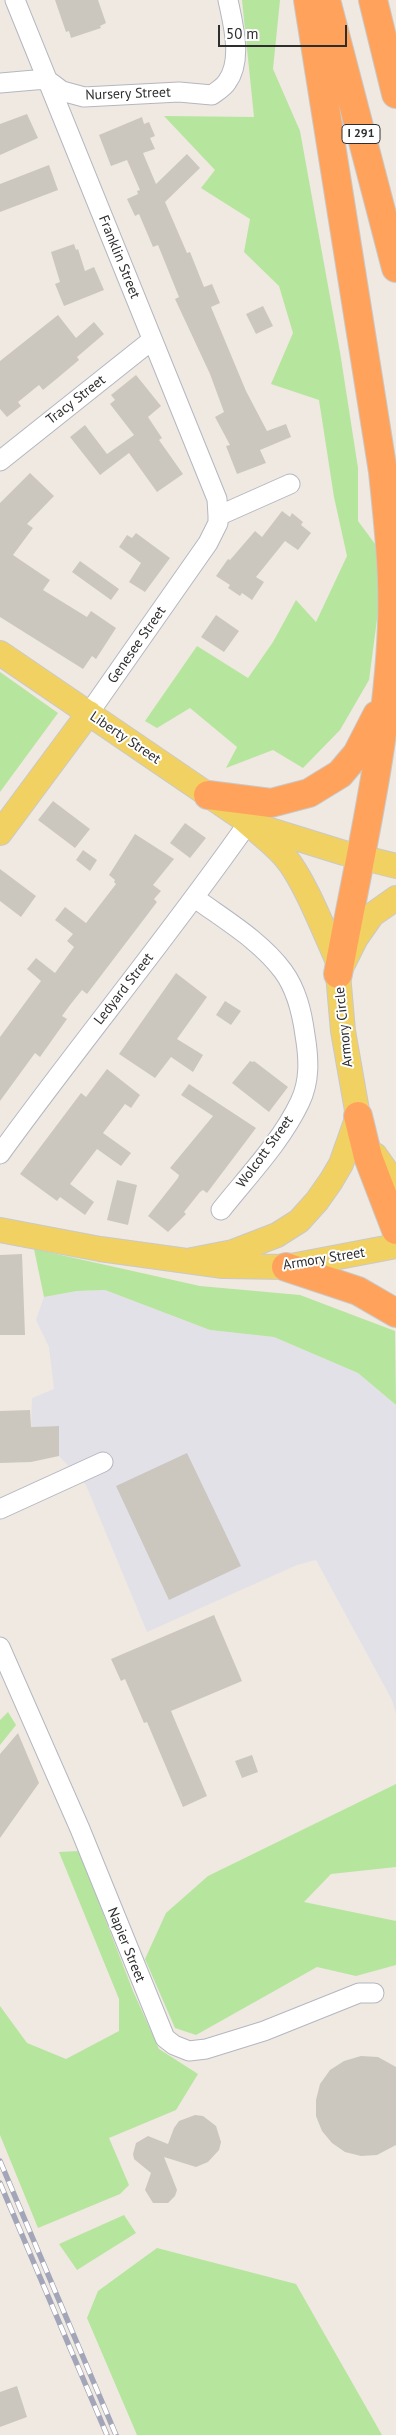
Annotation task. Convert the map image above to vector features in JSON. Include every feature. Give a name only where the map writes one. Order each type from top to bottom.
[{"type":"highway","points":[[308,0],[383,472],[391,550],[392,614],[381,744],[339,970]]},
{"type":"highway","name":"I 291","points":[[326,0],[396,268]]},
{"type":"highway","points":[[373,0],[396,94]]},
{"type":"highway","points":[[208,795],[271,803],[309,793],[340,774],[357,754],[369,733],[386,693]]},
{"type":"highway","points":[[359,1123],[368,1157],[396,1230]]},
{"type":"highway","points":[[286,1267],[330,1280],[358,1291],[396,1313]]},
{"type":"main road","name":"Liberty Street","points":[[0,653],[248,823],[286,858],[302,886],[339,970]]},
{"type":"main road","name":"Genesee Street","points":[[0,833],[89,713]]},
{"type":"main road","name":"Liberty Street","points":[[248,823],[396,866]]},
{"type":"main road","name":"Armory Circle","points":[[396,898],[381,906],[363,926],[339,970],[343,1031],[359,1123],[380,1164],[396,1185]]},
{"type":"main road","name":"Armory Street","points":[[192,1260],[234,1252],[277,1235],[298,1221],[317,1201],[331,1181],[341,1164],[359,1123]]},
{"type":"main road","name":"Armory Street","points":[[0,1230],[100,1249],[192,1260],[223,1266],[286,1267],[396,1246]]},
{"type":"street","name":"Franklin Street","points":[[15,0],[217,498],[218,516]]},
{"type":"street","name":"Nursery Street","points":[[46,79],[62,91],[84,97],[179,92],[212,95],[227,82],[235,60],[234,31],[228,0]]},
{"type":"street","points":[[0,83],[46,79]]},
{"type":"street","name":"Tracy Street","points":[[0,461],[152,340]]},
{"type":"street","points":[[218,516],[290,484]]},
{"type":"street","name":"Genesee Street","points":[[89,713],[208,543],[218,523],[218,516]]},
{"type":"street","name":"Ledyard Street","points":[[0,1154],[195,898],[248,823]]},
{"type":"street","name":"Wolcott Street","points":[[195,898],[247,937],[283,971],[294,989],[302,1012],[307,1047],[308,1078],[300,1102],[286,1126],[221,1210]]},
{"type":"street","points":[[0,1509],[103,1462]]},
{"type":"street","name":"Napier Street","points":[[0,1647],[80,1829],[165,2038],[174,2046],[189,2051],[206,2048],[264,2031],[359,1993],[374,1993]]},
{"type":"shaded area","points":[[105,1290],[210,1330],[274,1337],[358,1373],[396,1405],[396,1714],[392,1700],[316,1560],[297,1565],[147,1632],[86,1485],[59,1456],[58,1426],[31,1427],[32,1398],[54,1389],[49,1347],[36,1320],[44,1297],[77,1291]]},
{"type":"green space","points":[[242,0],[280,0],[273,69],[300,131],[340,352],[358,468],[358,521],[378,548],[378,612],[369,680],[340,730],[303,768],[273,750],[226,768],[237,747],[190,708],[157,728],[145,721],[197,646],[248,678],[273,642],[296,600],[316,622],[347,556],[334,497],[319,400],[271,384],[293,333],[279,286],[244,252],[250,219],[201,188],[215,170],[164,116],[254,117]]},
{"type":"green space","points":[[0,672],[58,713],[0,792]]},
{"type":"green space","points":[[34,1249],[200,1286],[300,1295],[395,1331],[396,1405],[358,1373],[274,1337],[210,1330],[105,1290],[77,1291],[44,1297]]},
{"type":"green space","points":[[8,1712],[16,1725],[0,1745],[0,1720]]},
{"type":"green space","points":[[396,1784],[396,1867],[331,1874],[304,1902],[396,1921],[396,1965],[356,1976],[317,1967],[196,2035],[175,2028],[145,1959],[166,1913],[208,1876]]},
{"type":"green space","points":[[79,1851],[133,1991],[159,2049],[198,2074],[176,2110],[109,2138],[129,2185],[120,2194],[38,2228],[0,2135],[0,2006],[27,2043],[66,2059],[119,2031],[119,1999],[59,1852]]},
{"type":"green space","points":[[124,2215],[136,2233],[77,2270],[59,2244]]},
{"type":"green space","points":[[157,2248],[296,2284],[382,2435],[137,2435],[87,2318],[98,2291]]},
{"type":"building","points":[[55,0],[98,0],[106,23],[100,26],[101,28],[71,38],[69,31],[66,32]]},
{"type":"building","points":[[27,114],[38,138],[0,155],[0,124]]},
{"type":"building","points":[[142,117],[144,124],[149,122],[155,136],[150,138],[155,149],[143,153],[156,184],[187,154],[200,168],[165,202],[187,253],[190,252],[204,287],[212,284],[220,303],[211,307],[246,391],[267,431],[286,424],[291,437],[260,450],[266,463],[237,474],[226,446],[230,445],[215,417],[224,412],[210,374],[175,299],[179,297],[158,245],[153,247],[139,214],[135,216],[127,199],[138,194],[137,191],[140,190],[127,160],[111,166],[99,135]]},
{"type":"building","points":[[49,165],[58,190],[0,212],[0,184]]},
{"type":"building","points":[[74,244],[76,250],[78,249],[85,271],[94,267],[104,290],[64,306],[55,284],[60,282],[51,252]]},
{"type":"building","points":[[263,306],[273,326],[256,334],[246,314]]},
{"type":"building","points":[[58,315],[76,338],[94,322],[104,334],[77,357],[79,360],[43,390],[39,385],[18,402],[21,406],[7,417],[0,409],[0,361]]},
{"type":"building","points":[[136,375],[161,406],[148,417],[162,438],[159,440],[183,474],[157,492],[129,453],[100,475],[70,437],[85,425],[107,454],[134,435],[110,404],[115,400],[111,395]]},
{"type":"building","points":[[30,473],[54,496],[27,524],[33,528],[13,555],[50,580],[43,590],[87,617],[91,611],[116,628],[96,659],[92,656],[83,669],[0,617],[0,503]]},
{"type":"building","points":[[282,511],[290,517],[292,513],[303,522],[301,525],[311,533],[298,550],[285,541],[256,577],[264,582],[252,600],[242,593],[240,596],[228,588],[230,585],[216,576],[228,559],[230,560],[255,531],[262,537]]},
{"type":"building","points":[[136,533],[170,558],[145,592],[129,582],[141,563],[119,547],[127,535],[132,538]]},
{"type":"building","points":[[80,561],[119,589],[111,600],[72,572]]},
{"type":"building","points":[[216,615],[239,631],[224,652],[201,637]]},
{"type":"building","points":[[53,801],[90,829],[75,848],[38,820]]},
{"type":"building","points":[[185,823],[206,838],[190,858],[170,843]]},
{"type":"building","points":[[135,834],[174,859],[153,885],[161,891],[154,899],[157,902],[87,994],[82,990],[70,1005],[62,1016],[67,1019],[40,1057],[35,1053],[0,1101],[0,1037],[41,981],[27,969],[36,958],[55,973],[74,947],[67,941],[73,934],[55,920],[65,907],[86,923],[116,884],[115,880],[109,875]]},
{"type":"building","points":[[83,850],[97,860],[90,871],[76,860]]},
{"type":"building","points":[[0,869],[36,896],[21,917],[0,901]]},
{"type":"building","points":[[176,973],[207,997],[177,1039],[203,1055],[193,1072],[171,1057],[155,1078],[119,1054]]},
{"type":"building","points":[[225,1001],[241,1011],[231,1025],[216,1015]]},
{"type":"building","points":[[250,1061],[254,1061],[288,1087],[269,1112],[232,1083]]},
{"type":"building","points":[[107,1069],[140,1095],[131,1108],[125,1104],[103,1133],[131,1153],[121,1166],[97,1149],[70,1184],[94,1202],[85,1215],[60,1197],[57,1201],[20,1174],[81,1093],[86,1097]]},
{"type":"building","points":[[189,1084],[256,1128],[207,1193],[203,1190],[200,1192],[184,1212],[186,1214],[168,1232],[148,1216],[178,1178],[179,1175],[170,1168],[213,1116],[181,1095]]},
{"type":"building","points":[[117,1180],[137,1185],[128,1225],[107,1220]]},
{"type":"building","points":[[22,1254],[25,1335],[0,1335],[0,1255]]},
{"type":"building","points":[[30,1410],[31,1427],[59,1426],[59,1456],[31,1462],[0,1463],[0,1411]]},
{"type":"building","points":[[187,1453],[241,1566],[169,1600],[116,1486]]},
{"type":"building","points":[[214,1615],[242,1681],[171,1711],[207,1796],[183,1807],[147,1722],[144,1723],[125,1679],[121,1681],[111,1659]]},
{"type":"building","points":[[18,1733],[39,1783],[0,1838],[0,1754]]},
{"type":"building","points":[[252,1755],[258,1772],[242,1778],[235,1761]]},
{"type":"building","points":[[361,2056],[378,2057],[396,2067],[396,2145],[377,2155],[361,2156],[345,2152],[332,2143],[322,2131],[316,2116],[316,2100],[320,2084],[330,2070],[344,2061]]},
{"type":"building","points":[[195,2115],[203,2116],[216,2126],[221,2142],[219,2150],[208,2162],[196,2167],[164,2157],[177,2190],[175,2196],[168,2203],[153,2203],[145,2190],[151,2173],[134,2159],[133,2154],[136,2143],[148,2136],[168,2144],[179,2121]]},
{"type":"building","points":[[17,2386],[27,2417],[0,2427],[0,2392]]},
{"type":"railway","points":[[0,2161],[116,2435]]},
{"type":"railway","points":[[0,2183],[107,2435]]}]
